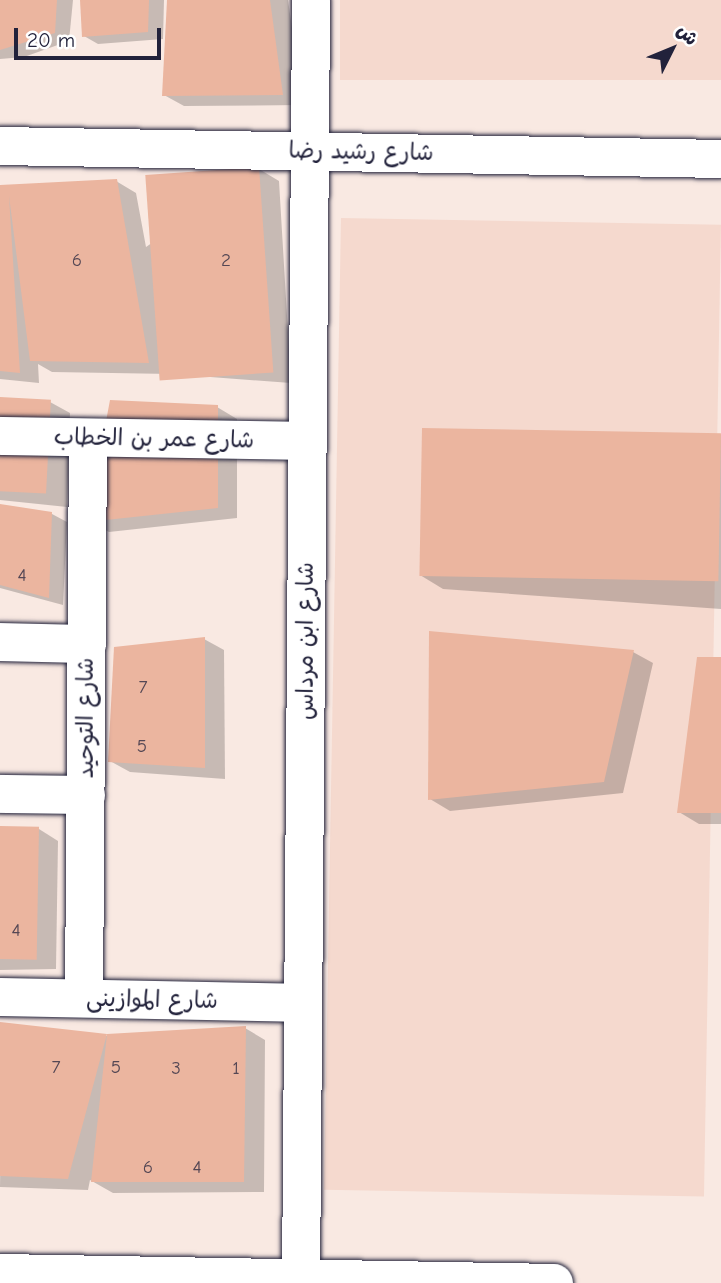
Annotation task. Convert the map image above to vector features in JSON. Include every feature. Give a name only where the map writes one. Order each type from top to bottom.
[{"type":"street","name":"شارع ابن مرداس","points":[[301,1281],[311,0]]},
{"type":"street","name":"شارع رشيد رضا","points":[[0,146],[721,159]]},
{"type":"street","name":"شارع عمر بن الخطاب","points":[[0,436],[308,441]]},
{"type":"street","name":"شارع التوحيد","points":[[85,998],[88,438]]},
{"type":"street","points":[[0,642],[87,643]]},
{"type":"street","points":[[0,794],[86,795]]},
{"type":"street","name":"شارع الموازينى","points":[[0,997],[303,1003]]},
{"type":"street","points":[[0,1273],[301,1281],[554,1283]]},
{"type":"shaded area","points":[[340,0],[721,0],[721,80],[340,80]]},
{"type":"shaded area","points":[[341,218],[721,225],[704,1196],[324,1190]]},
{"type":"building","points":[[0,0],[57,0],[55,33],[0,50]]},
{"type":"building","points":[[80,0],[149,0],[148,32],[82,37]]},
{"type":"building","points":[[167,0],[270,0],[283,95],[162,96]]},
{"type":"building","points":[[259,167],[273,372],[160,380],[145,175]]},
{"type":"building","points":[[117,179],[149,363],[30,361],[9,196],[20,373],[0,371],[0,185]]},
{"type":"building","points":[[0,397],[51,400],[46,494],[0,491]]},
{"type":"building","points":[[110,400],[218,405],[218,508],[87,522]]},
{"type":"building","points":[[422,428],[721,433],[718,581],[419,576]]},
{"type":"building","points":[[0,504],[52,512],[49,598],[0,585]]},
{"type":"building","points":[[429,631],[634,650],[604,782],[428,800]]},
{"type":"building","points":[[205,637],[205,768],[108,762],[114,647]]},
{"type":"building","points":[[697,657],[721,657],[721,813],[677,813]]},
{"type":"building","points":[[0,826],[39,827],[37,960],[0,959]]},
{"type":"building","points":[[0,1022],[107,1034],[68,1179],[0,1176]]},
{"type":"building","points":[[246,1026],[244,1182],[91,1182],[107,1034]]}]
